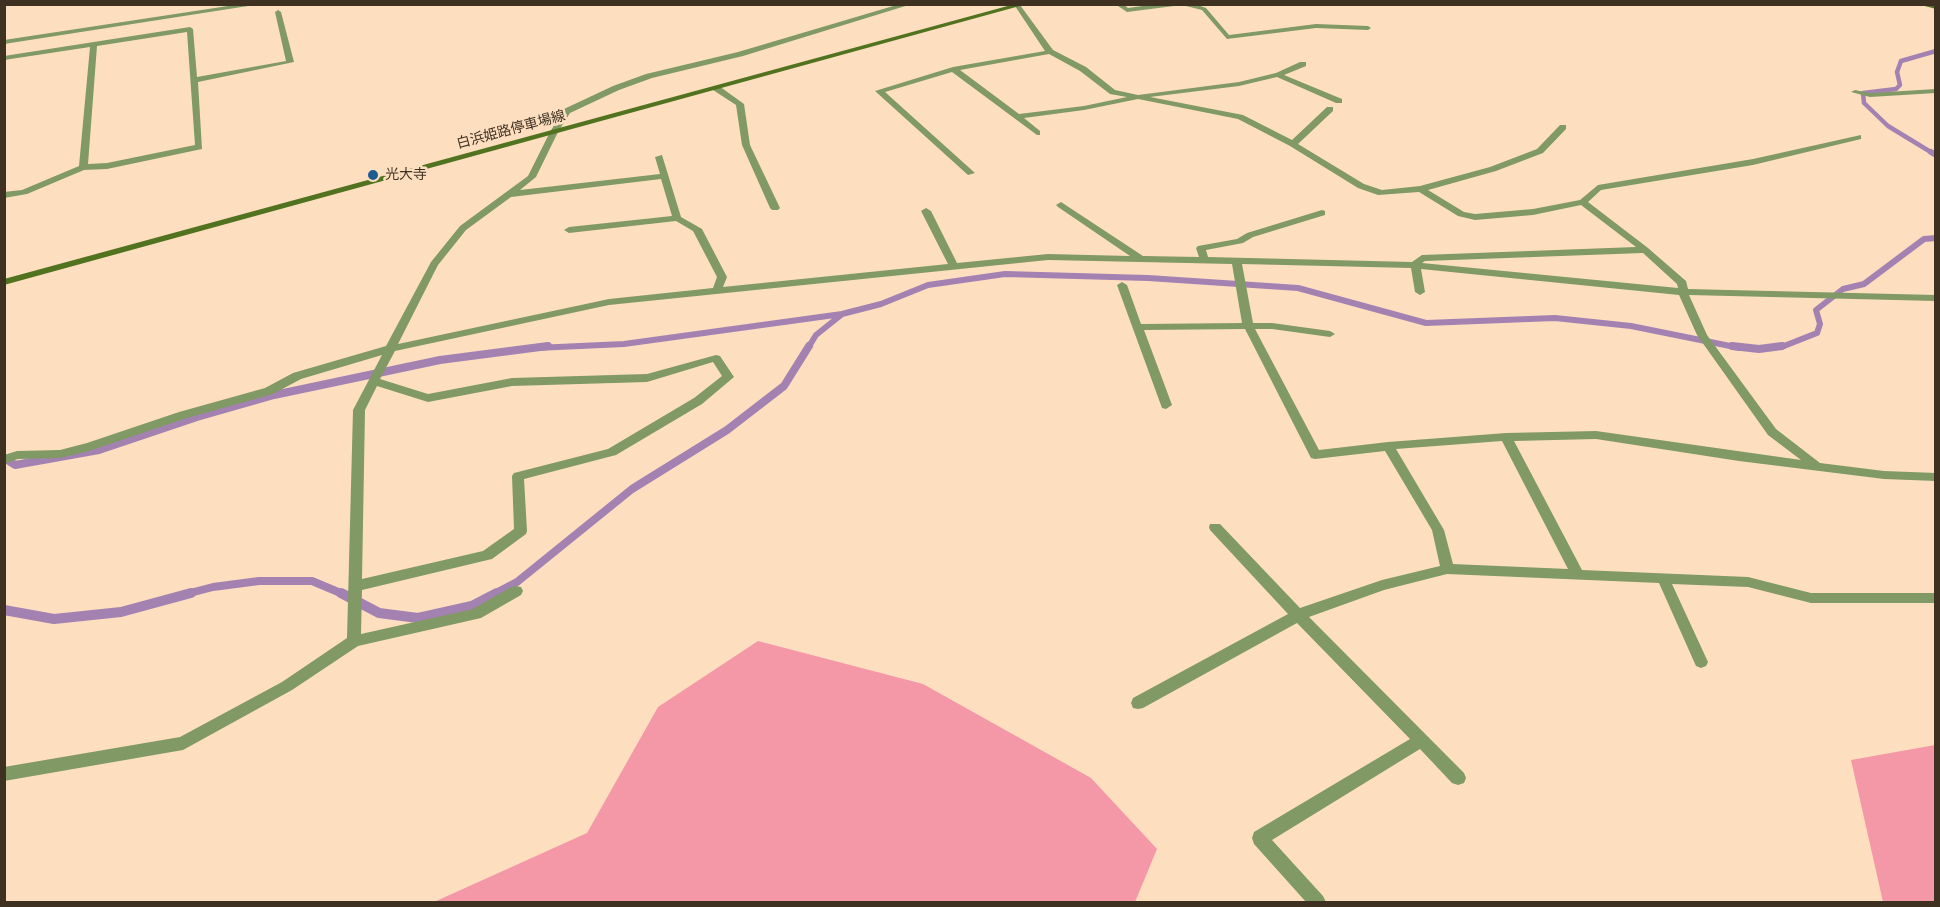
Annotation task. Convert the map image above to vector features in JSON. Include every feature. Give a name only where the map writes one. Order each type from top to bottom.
[{"type":"main road","points":[[1923,4],[1935,7]]},
{"type":"main road","name":"白浜姫路停車場線","points":[[4,282],[1021,5]]},
{"type":"street","points":[[4,42],[258,4]]},
{"type":"street","points":[[354,641],[359,410],[434,264],[463,228],[532,177],[567,111],[616,88],[649,76],[740,54],[909,4]]},
{"type":"street","points":[[1118,4],[1127,10],[1179,4]]},
{"type":"street","points":[[1185,4],[1204,9],[1227,37],[1316,26],[1368,28]]},
{"type":"street","points":[[1021,5],[1050,52],[1083,69],[1113,92],[1240,117],[1293,144],[1361,186],[1382,193],[1421,189],[1526,157],[1548,145],[1563,127]]},
{"type":"street","points":[[194,80],[290,62],[278,12]]},
{"type":"street","points":[[4,58],[190,29],[199,147],[107,166],[83,167],[24,192],[4,195]]},
{"type":"street","points":[[83,167],[94,44]]},
{"type":"street","points":[[971,174],[879,91],[953,69],[1050,52]]},
{"type":"street","points":[[1017,117],[1084,108],[1139,97],[1239,84],[1278,75],[1303,64]]},
{"type":"street","points":[[953,69],[1037,133]]},
{"type":"street","points":[[1278,75],[1339,100]]},
{"type":"street","points":[[716,88],[740,104],[746,145],[775,208]]},
{"type":"street","points":[[1855,92],[1870,95],[1935,91]]},
{"type":"street","points":[[1293,144],[1330,110]]},
{"type":"street","points":[[1421,189],[1461,214],[1475,217],[1533,212],[1583,202],[1598,188],[1753,162],[1858,137]]},
{"type":"street","points":[[659,157],[677,218]]},
{"type":"street","points":[[507,194],[665,176]]},
{"type":"street","points":[[1583,202],[1645,250],[1682,283],[1683,292],[1702,335],[1772,432],[1815,465]]},
{"type":"street","points":[[1061,205],[1140,258]]},
{"type":"street","points":[[926,212],[954,267]]},
{"type":"street","points":[[1204,259],[1201,248],[1240,241],[1250,235],[1322,213]]},
{"type":"street","points":[[569,230],[677,218],[697,229],[722,276],[717,291]]},
{"type":"street","points":[[1415,266],[1422,258],[1645,250]]},
{"type":"street","points":[[10,458],[60,454],[89,447],[183,415],[269,391],[297,376],[389,349],[609,302],[1048,257],[1204,259],[1415,266],[1683,292],[1935,298]]},
{"type":"street","points":[[1236,260],[1248,325],[1315,455],[1388,446],[1596,435],[1739,457],[1884,475],[1935,477]]},
{"type":"street","points":[[1415,266],[1420,292]]},
{"type":"street","points":[[1122,285],[1166,405]]},
{"type":"street","points":[[1137,327],[1248,325],[1330,334]]},
{"type":"street","points":[[355,586],[487,555],[521,531],[518,476],[612,452],[698,401],[728,377],[716,358],[647,378],[512,382],[428,398],[374,381]]},
{"type":"street","points":[[1506,438],[1578,575]]},
{"type":"street","points":[[1388,446],[1438,530],[1447,569]]},
{"type":"street","points":[[1215,527],[1458,778]]},
{"type":"street","points":[[1138,704],[1298,615],[1382,585],[1447,569],[1748,582],[1812,597],[1935,598]]},
{"type":"street","points":[[1663,578],[1701,662]]},
{"type":"street","points":[[4,774],[183,743],[287,686],[354,641],[476,614],[516,591]]},
{"type":"street","points":[[1317,903],[1260,838],[1420,741]]},
{"type":"shaded area","points":[[758,641],[923,684],[1091,778],[1157,849],[1135,902],[434,902],[587,833],[658,707]]},
{"type":"shaded area","points":[[1935,745],[1935,902],[1883,902],[1851,760]]},
{"type":"waterway","points":[[1934,154],[1888,126],[1864,103],[1863,93],[1896,89],[1900,85],[1897,72],[1901,61],[1936,51]]},
{"type":"waterway","points":[[1931,152],[1936,155]]},
{"type":"waterway","points":[[1770,348],[1784,346],[1817,333],[1820,324],[1816,310],[1843,289],[1864,284],[1924,239],[1936,238]]},
{"type":"waterway","points":[[536,348],[624,344],[842,314],[881,304],[928,285],[1005,274],[1148,278],[1298,288],[1426,323],[1555,318],[1631,326],[1740,348]]},
{"type":"waterway","points":[[808,348],[816,335],[841,315]]},
{"type":"waterway","points":[[4,458],[15,465],[99,450],[197,417],[274,395],[440,360],[548,346]]},
{"type":"waterway","points":[[494,594],[517,582],[632,489],[727,430],[784,386],[809,346]]},
{"type":"waterway","points":[[1732,346],[1759,349],[1782,346]]},
{"type":"waterway","points":[[186,594],[213,587],[259,581],[312,581],[343,594]]},
{"type":"waterway","points":[[4,610],[54,619],[121,612],[191,593]]},
{"type":"waterway","points":[[343,594],[379,613],[418,618],[472,606],[497,593]]},
{"type":"place","name":"光大寺","points":[[373,175]]}]
